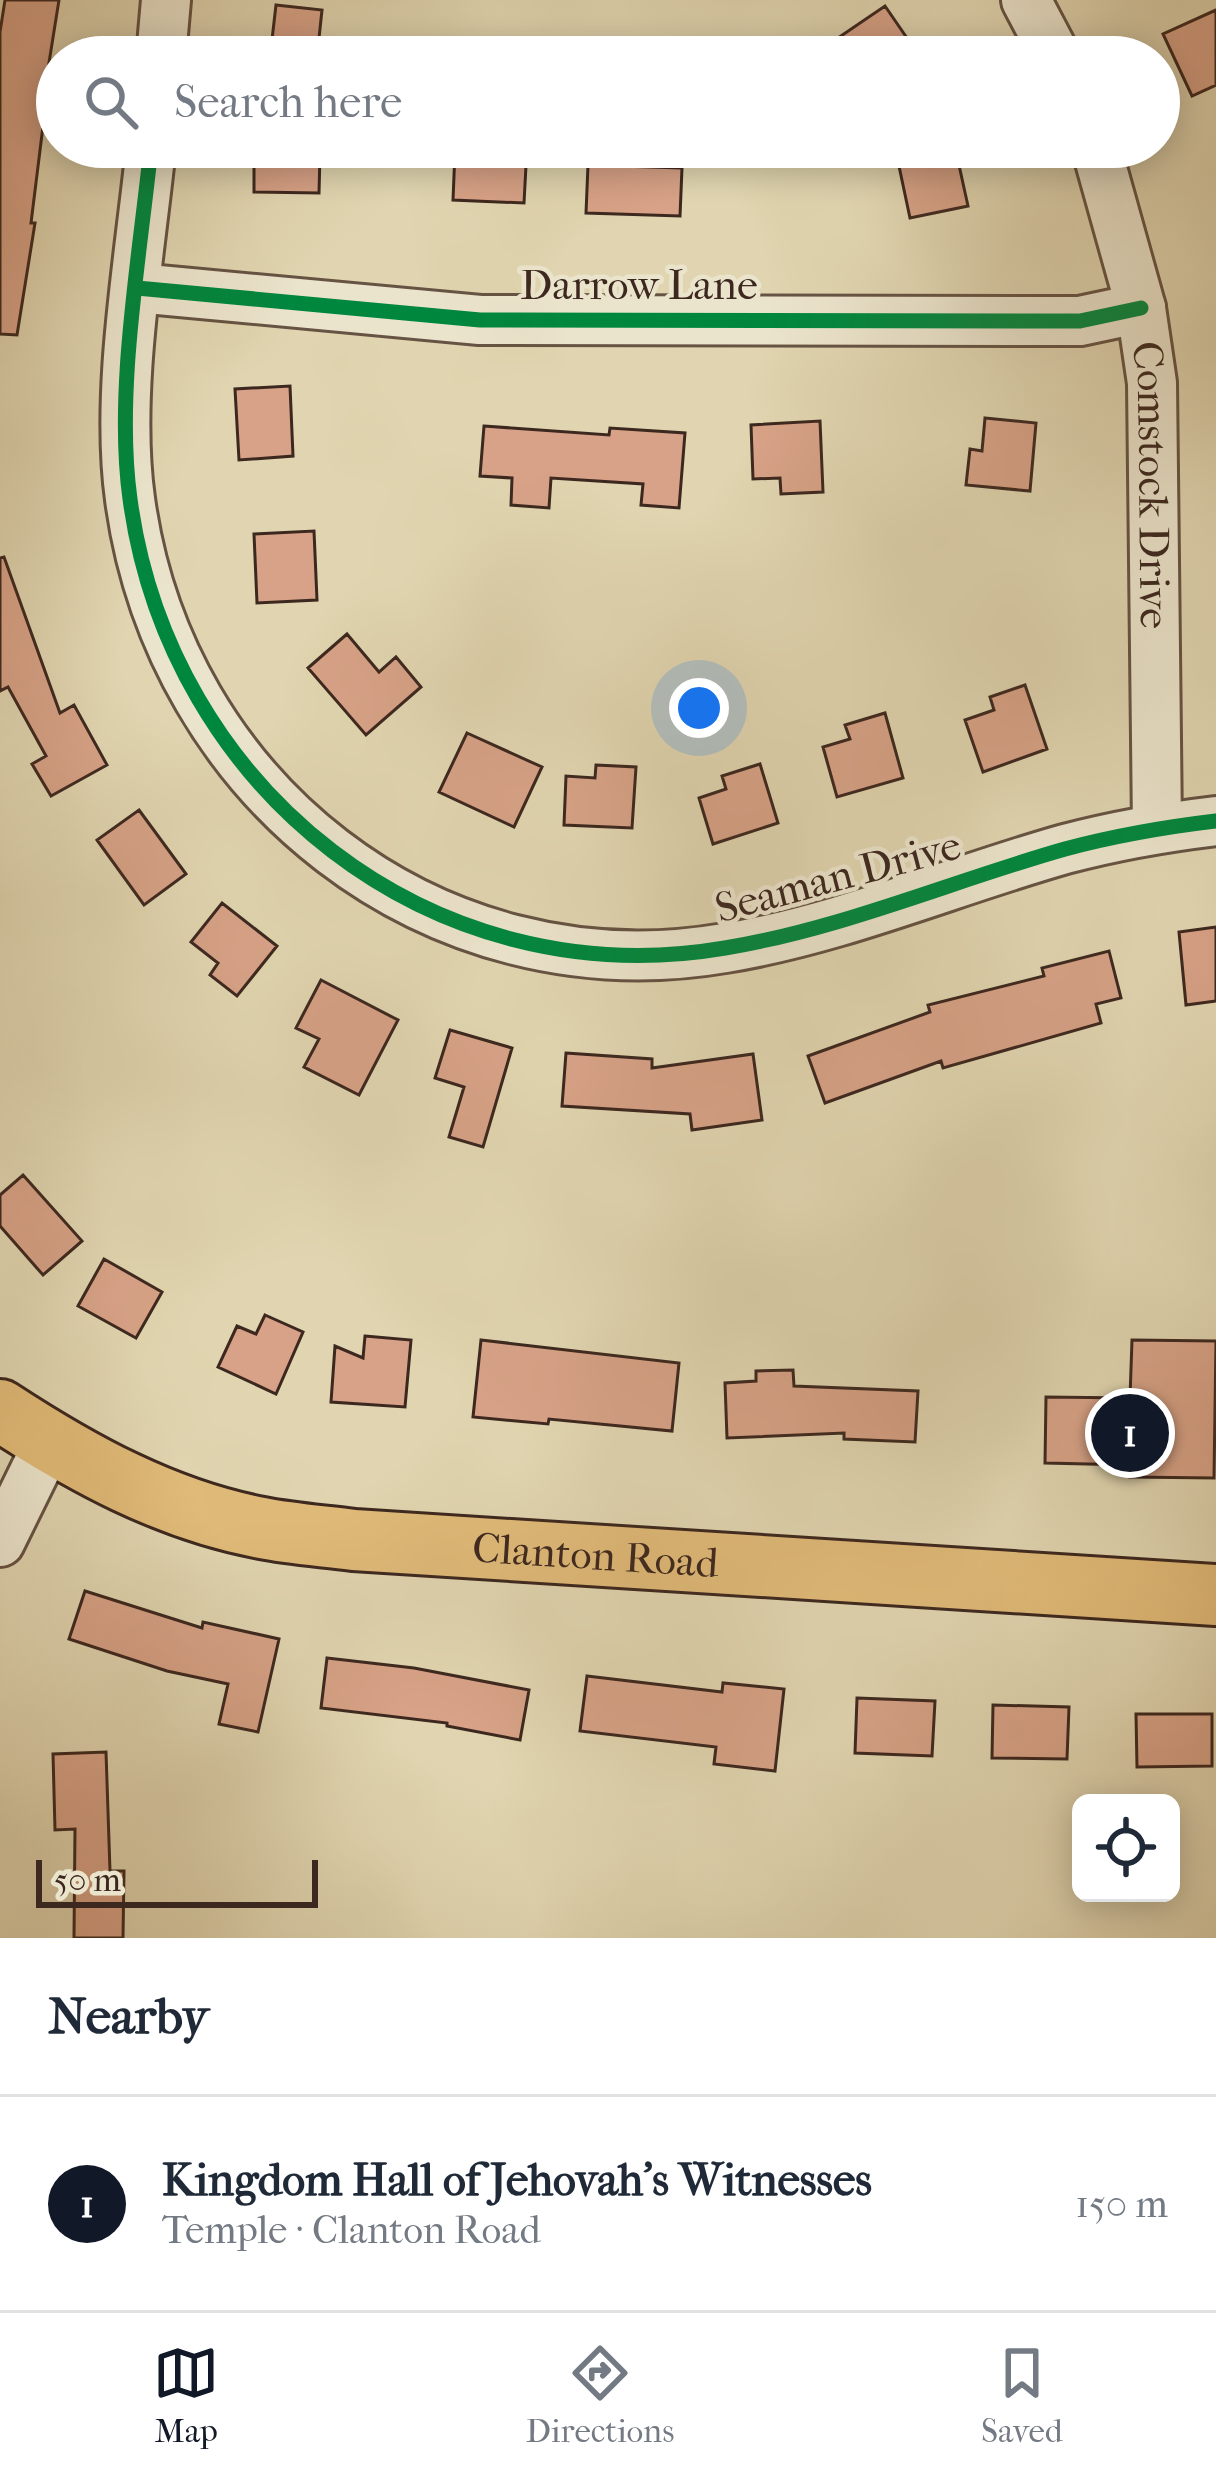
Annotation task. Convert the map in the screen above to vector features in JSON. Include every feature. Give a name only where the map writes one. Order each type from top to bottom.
[{"type":"main road","name":"Clanton Road","points":[[0,1410],[105,1474],[184,1508],[262,1528],[354,1540],[1216,1594]]},
{"type":"street","points":[[162,36],[166,0]]},
{"type":"street","points":[[1026,0],[1045,36]]},
{"type":"street","name":"Seaman Drive","points":[[149,168],[125,428],[130,498],[144,573],[169,646],[221,740],[267,796],[349,866],[411,902],[520,941],[644,955],[723,949],[801,932],[1066,849],[1157,828],[1216,821]]},
{"type":"street","name":"Comstock Drive","points":[[1102,168],[1141,308],[1152,383],[1157,828]]},
{"type":"street","name":"Darrow Lane","points":[[137,288],[382,313],[591,322],[1080,321],[1141,308]]},
{"type":"street","points":[[0,1542],[49,1442]]},
{"type":"building","points":[[5,0],[59,0],[53,36],[36,36],[38,168],[31,223],[35,223],[17,335],[0,334],[0,32]]},
{"type":"building","points":[[276,5],[322,10],[319,36],[272,36]]},
{"type":"building","points":[[885,6],[906,36],[841,36]]},
{"type":"building","points":[[1216,10],[1216,85],[1192,96],[1180,70],[1180,36],[1163,34]]},
{"type":"building","points":[[254,168],[320,168],[319,193],[254,192]]},
{"type":"building","points":[[454,168],[526,168],[524,203],[453,200]]},
{"type":"building","points":[[588,168],[682,168],[680,216],[586,213]]},
{"type":"building","points":[[899,168],[960,168],[968,206],[910,218]]},
{"type":"building","points":[[290,386],[293,456],[239,460],[235,389]]},
{"type":"building","points":[[985,418],[1036,423],[1030,491],[966,485],[970,449],[982,451]]},
{"type":"building","points":[[820,421],[823,492],[781,494],[780,478],[753,479],[751,425]]},
{"type":"building","points":[[484,426],[609,435],[610,428],[685,433],[679,508],[641,505],[643,484],[551,478],[549,508],[511,505],[512,478],[480,476]]},
{"type":"building","points":[[314,531],[317,600],[257,603],[254,534]]},
{"type":"building","points":[[4,557],[60,713],[74,705],[107,765],[51,796],[32,764],[46,756],[8,687],[0,691],[0,558]]},
{"type":"building","points":[[347,634],[379,672],[396,657],[421,687],[366,735],[308,668]]},
{"type":"building","points":[[1025,685],[1047,749],[983,772],[965,720],[994,710],[990,697]]},
{"type":"building","points":[[885,713],[903,778],[837,797],[823,747],[850,739],[845,725]]},
{"type":"building","points":[[467,733],[542,767],[514,827],[439,792]]},
{"type":"building","points":[[760,764],[778,823],[713,844],[699,798],[726,789],[722,776]]},
{"type":"building","points":[[596,765],[636,767],[632,828],[564,825],[566,776],[595,778]]},
{"type":"building","points":[[139,810],[186,874],[144,905],[97,840]]},
{"type":"building","points":[[222,903],[277,946],[237,996],[210,975],[218,963],[191,942]]},
{"type":"building","points":[[1216,927],[1216,1001],[1186,1005],[1179,932]]},
{"type":"building","points":[[1109,951],[1121,998],[1096,1004],[1101,1023],[943,1068],[941,1061],[825,1103],[808,1056],[930,1012],[928,1005],[1044,976],[1042,968]]},
{"type":"building","points":[[321,980],[398,1020],[359,1095],[304,1067],[319,1039],[296,1028]]},
{"type":"building","points":[[450,1030],[512,1048],[483,1147],[449,1137],[464,1087],[435,1078]]},
{"type":"building","points":[[566,1053],[652,1059],[652,1068],[753,1054],[762,1120],[692,1130],[690,1114],[562,1106]]},
{"type":"building","points":[[23,1175],[82,1241],[43,1275],[0,1226],[0,1195]]},
{"type":"building","points":[[104,1259],[162,1292],[136,1338],[78,1306]]},
{"type":"building","points":[[265,1315],[303,1332],[276,1394],[218,1367],[237,1326],[256,1334]]},
{"type":"building","points":[[365,1336],[411,1340],[405,1407],[331,1402],[335,1346],[363,1358]]},
{"type":"building","points":[[481,1340],[679,1363],[672,1431],[473,1417]]},
{"type":"building","points":[[1132,1340],[1216,1341],[1214,1478],[1130,1477],[1131,1465],[1045,1463],[1046,1397],[1130,1398]]},
{"type":"building","points":[[793,1370],[794,1386],[918,1391],[915,1442],[844,1439],[844,1433],[727,1438],[725,1383],[756,1381],[756,1371]]},
{"type":"building","points":[[85,1591],[202,1628],[203,1622],[279,1639],[258,1732],[219,1724],[228,1684],[167,1671],[69,1639]]},
{"type":"building","points":[[327,1658],[414,1668],[529,1690],[520,1740],[447,1723],[321,1708]]},
{"type":"building","points":[[587,1676],[722,1692],[723,1683],[784,1689],[775,1771],[714,1764],[716,1747],[580,1731]]},
{"type":"building","points":[[857,1698],[935,1701],[932,1756],[855,1753]]},
{"type":"building","points":[[993,1705],[1069,1707],[1067,1759],[992,1758]]},
{"type":"building","points":[[1136,1714],[1212,1714],[1212,1766],[1137,1767]]},
{"type":"building","points":[[106,1752],[110,1871],[124,1871],[123,1938],[74,1938],[75,1829],[55,1830],[53,1754]]},
{"type":"cycle path","points":[[149,168],[125,414],[130,499],[155,604],[198,699],[258,782],[332,851],[418,904],[514,940],[617,955],[725,948],[854,917],[1065,849],[1216,821]]},
{"type":"cycle path","points":[[137,288],[480,320],[1080,321],[1141,308]]},
{"type":"place","name":"Kingdom Hall of Jehovah’s Witnesses","points":[[1130,1433]]}]
